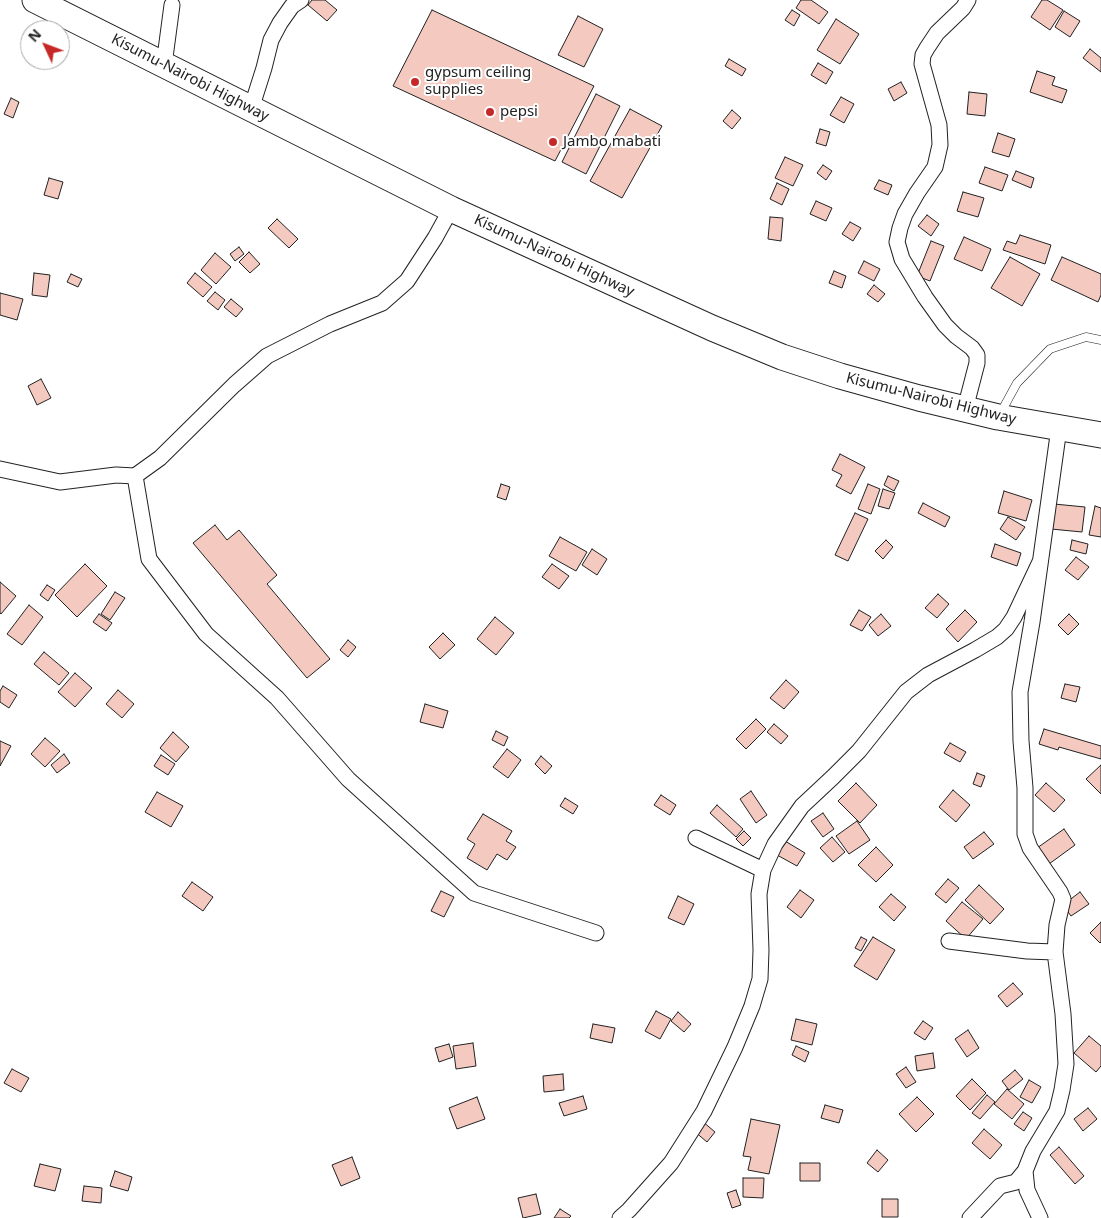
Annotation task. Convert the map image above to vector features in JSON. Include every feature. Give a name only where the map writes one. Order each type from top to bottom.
[{"type":"highway","name":"Kisumu-Nairobi Highway","points":[[35,0],[451,209],[712,328],[782,357],[840,376],[998,418],[1101,435]]},
{"type":"street","points":[[251,109],[272,40],[280,23],[292,6],[301,0]]},
{"type":"street","points":[[965,409],[977,363],[977,355],[972,348],[945,325],[925,297],[902,259],[897,242],[905,214],[935,167],[940,146],[939,125],[922,64],[923,55],[938,33],[963,8],[968,0]]},
{"type":"street","points":[[164,65],[172,4]]},
{"type":"street","points":[[0,469],[60,482],[116,475],[135,476],[160,458],[234,384],[267,356],[330,324],[382,302],[407,281],[451,209]]},
{"type":"street","points":[[970,1218],[1000,1186],[1016,1182],[1025,1171],[1033,1151],[1057,1112],[1066,1064],[1063,1014],[1055,952],[1063,899],[1030,848],[1026,834],[1020,692],[1032,622],[1059,428]]},
{"type":"street","points":[[135,476],[150,559],[206,634],[277,698],[348,779],[474,893],[596,933]]},
{"type":"street","points":[[620,1218],[671,1163],[704,1111],[736,1047],[760,979],[759,894],[763,870],[775,844],[802,806],[859,751],[906,692],[928,675],[975,650],[997,637],[1006,629],[1014,617],[1040,562]]},
{"type":"street","points":[[696,838],[763,870]]},
{"type":"street","points":[[949,941],[1027,951],[1055,952]]},
{"type":"street","points":[[1025,1171],[1027,1190],[1040,1218]]},
{"type":"lane","points":[[998,418],[1017,383],[1050,349],[1086,337],[1101,340]]},
{"type":"building","points":[[312,0],[325,0],[337,10],[327,21],[308,5]]},
{"type":"building","points":[[801,0],[811,0],[828,12],[819,24],[796,8]]},
{"type":"building","points":[[1042,0],[1047,0],[1063,10],[1050,30],[1031,17]]},
{"type":"building","points":[[432,10],[594,86],[555,161],[393,86]]},
{"type":"building","points":[[792,10],[800,15],[794,26],[785,20]]},
{"type":"building","points":[[1064,11],[1080,21],[1070,37],[1055,27]]},
{"type":"building","points":[[578,16],[603,29],[584,67],[558,55]]},
{"type":"building","points":[[836,19],[859,34],[840,64],[817,50]]},
{"type":"building","points":[[1090,49],[1101,58],[1101,72],[1083,58]]},
{"type":"building","points":[[729,59],[746,69],[742,76],[725,66]]},
{"type":"building","points":[[818,63],[833,72],[826,84],[811,75]]},
{"type":"building","points":[[1037,71],[1055,77],[1052,85],[1067,90],[1062,103],[1030,92]]},
{"type":"building","points":[[901,82],[907,93],[894,101],[888,89]]},
{"type":"building","points":[[969,92],[987,94],[985,116],[967,114]]},
{"type":"building","points":[[596,94],[620,106],[586,174],[562,162]]},
{"type":"building","points":[[841,97],[854,104],[844,123],[830,115]]},
{"type":"building","points":[[11,98],[19,102],[13,118],[4,114]]},
{"type":"building","points":[[630,109],[662,126],[622,198],[590,181]]},
{"type":"building","points":[[732,110],[741,118],[732,129],[723,121]]},
{"type":"building","points":[[820,129],[830,132],[826,146],[816,143]]},
{"type":"building","points":[[998,133],[1015,139],[1009,157],[992,152]]},
{"type":"building","points":[[785,157],[803,165],[793,186],[775,178]]},
{"type":"building","points":[[823,165],[832,171],[826,180],[817,173]]},
{"type":"building","points":[[985,167],[1008,175],[1002,191],[979,183]]},
{"type":"building","points":[[1016,171],[1034,178],[1031,188],[1012,180]]},
{"type":"building","points":[[49,178],[63,182],[58,199],[44,195]]},
{"type":"building","points":[[879,180],[892,185],[888,195],[874,189]]},
{"type":"building","points":[[777,183],[789,189],[782,205],[770,199]]},
{"type":"building","points":[[963,192],[984,198],[978,217],[957,211]]},
{"type":"building","points":[[816,201],[832,208],[826,221],[810,214]]},
{"type":"building","points":[[927,215],[939,224],[931,236],[918,226]]},
{"type":"building","points":[[770,217],[783,218],[781,241],[768,239]]},
{"type":"building","points":[[277,219],[298,239],[289,248],[268,228]]},
{"type":"building","points":[[850,222],[861,228],[853,241],[842,234]]},
{"type":"building","points":[[1020,235],[1051,245],[1045,264],[1003,250],[1007,241],[1016,244]]},
{"type":"building","points":[[964,237],[991,249],[982,271],[954,259]]},
{"type":"building","points":[[931,241],[944,246],[930,281],[917,276]]},
{"type":"building","points":[[239,247],[244,254],[235,261],[230,254]]},
{"type":"building","points":[[249,252],[260,264],[250,273],[239,262]]},
{"type":"building","points":[[215,253],[231,267],[216,284],[201,270]]},
{"type":"building","points":[[1010,257],[1040,274],[1022,306],[991,288]]},
{"type":"building","points":[[1062,257],[1101,274],[1101,295],[1098,302],[1051,280]]},
{"type":"building","points":[[864,261],[880,269],[874,281],[858,273]]},
{"type":"building","points":[[834,271],[846,276],[842,288],[829,283]]},
{"type":"building","points":[[34,273],[50,275],[47,297],[32,295]]},
{"type":"building","points":[[195,273],[212,287],[203,297],[187,283]]},
{"type":"building","points":[[71,274],[82,279],[78,287],[67,282]]},
{"type":"building","points":[[874,285],[885,294],[878,302],[867,294]]},
{"type":"building","points":[[215,292],[225,300],[218,310],[207,301]]},
{"type":"building","points":[[0,293],[23,299],[17,320],[0,315]]},
{"type":"building","points":[[231,299],[243,309],[236,317],[224,307]]},
{"type":"building","points":[[41,379],[51,398],[37,405],[28,386]]},
{"type":"building","points":[[840,454],[865,467],[851,494],[836,486],[842,475],[832,470]]},
{"type":"building","points":[[888,476],[899,481],[894,491],[884,485]]},
{"type":"building","points":[[501,484],[510,487],[506,500],[497,497]]},
{"type":"building","points":[[868,484],[880,489],[871,514],[858,509]]},
{"type":"building","points":[[883,489],[895,493],[889,509],[878,506]]},
{"type":"building","points":[[1004,491],[1032,500],[1026,521],[998,513]]},
{"type":"building","points":[[923,503],[950,517],[945,527],[918,513]]},
{"type":"building","points":[[1054,504],[1085,507],[1082,532],[1051,529]]},
{"type":"building","points":[[1095,506],[1101,508],[1101,537],[1089,535]]},
{"type":"building","points":[[855,513],[868,519],[848,561],[835,555]]},
{"type":"building","points":[[1008,517],[1025,527],[1016,540],[1000,529]]},
{"type":"building","points":[[215,525],[227,540],[239,530],[277,575],[267,584],[330,659],[307,678],[193,543]]},
{"type":"building","points":[[560,537],[587,552],[576,571],[549,556]]},
{"type":"building","points":[[886,540],[893,547],[883,559],[875,551]]},
{"type":"building","points":[[1072,540],[1088,544],[1086,554],[1070,550]]},
{"type":"building","points":[[995,544],[1021,553],[1017,566],[991,557]]},
{"type":"building","points":[[592,549],[607,559],[597,575],[582,565]]},
{"type":"building","points":[[1076,557],[1089,567],[1078,580],[1065,570]]},
{"type":"building","points":[[85,564],[107,586],[77,617],[55,595]]},
{"type":"building","points":[[552,564],[569,576],[559,589],[542,577]]},
{"type":"building","points":[[0,582],[16,596],[1,614],[0,613]]},
{"type":"building","points":[[47,585],[55,590],[48,601],[40,595]]},
{"type":"building","points":[[115,592],[125,598],[110,620],[101,614]]},
{"type":"building","points":[[938,594],[949,604],[937,618],[925,608]]},
{"type":"building","points":[[29,605],[43,617],[22,645],[7,634]]},
{"type":"building","points":[[859,610],[871,617],[862,631],[850,625]]},
{"type":"building","points":[[965,610],[977,622],[958,642],[946,629]]},
{"type":"building","points":[[99,614],[112,623],[106,631],[93,622]]},
{"type":"building","points":[[881,614],[891,626],[878,636],[869,625]]},
{"type":"building","points":[[1069,614],[1079,624],[1068,635],[1058,625]]},
{"type":"building","points":[[495,617],[514,633],[496,655],[477,639]]},
{"type":"building","points":[[443,633],[455,645],[440,659],[429,647]]},
{"type":"building","points":[[348,640],[356,647],[348,657],[340,650]]},
{"type":"building","points":[[44,652],[69,673],[59,685],[34,664]]},
{"type":"building","points":[[75,673],[92,688],[75,707],[58,692]]},
{"type":"building","points":[[786,680],[799,692],[784,709],[770,698]]},
{"type":"building","points":[[1065,684],[1080,687],[1076,702],[1061,698]]},
{"type":"building","points":[[3,686],[17,695],[9,708],[0,702],[0,691]]},
{"type":"building","points":[[118,690],[134,704],[122,718],[106,704]]},
{"type":"building","points":[[425,704],[448,711],[443,728],[420,722]]},
{"type":"building","points":[[756,719],[766,729],[746,749],[736,739]]},
{"type":"building","points":[[774,724],[788,736],[781,744],[767,732]]},
{"type":"building","points":[[1044,729],[1101,746],[1101,759],[1059,747],[1058,750],[1039,744]]},
{"type":"building","points":[[496,731],[508,737],[504,746],[492,740]]},
{"type":"building","points":[[173,732],[189,747],[176,762],[160,748]]},
{"type":"building","points":[[45,738],[60,751],[45,767],[31,754]]},
{"type":"building","points":[[0,741],[11,746],[0,766]]},
{"type":"building","points":[[950,743],[966,752],[960,762],[944,753]]},
{"type":"building","points":[[507,749],[521,760],[508,778],[493,767]]},
{"type":"building","points":[[64,754],[70,763],[57,773],[51,765]]},
{"type":"building","points":[[161,755],[175,764],[168,775],[154,766]]},
{"type":"building","points":[[541,756],[552,766],[545,774],[535,764]]},
{"type":"building","points":[[1101,765],[1101,794],[1086,779]]},
{"type":"building","points":[[977,773],[985,776],[981,787],[973,784]]},
{"type":"building","points":[[856,783],[877,805],[860,823],[838,801]]},
{"type":"building","points":[[1046,783],[1065,800],[1054,812],[1035,795]]},
{"type":"building","points":[[953,790],[970,805],[956,822],[939,807]]},
{"type":"building","points":[[751,791],[767,815],[756,823],[740,799]]},
{"type":"building","points":[[157,792],[183,806],[171,827],[145,812]]},
{"type":"building","points":[[661,795],[676,805],[670,815],[654,805]]},
{"type":"building","points":[[565,798],[578,806],[573,814],[560,806]]},
{"type":"building","points":[[717,805],[743,829],[736,837],[710,813]]},
{"type":"building","points":[[823,813],[834,829],[823,837],[811,821]]},
{"type":"building","points":[[483,814],[512,831],[506,841],[516,847],[507,860],[497,854],[487,870],[467,858],[475,844],[467,839]]},
{"type":"building","points":[[857,821],[870,840],[849,854],[836,836]]},
{"type":"building","points":[[1064,829],[1075,845],[1049,864],[1037,848]]},
{"type":"building","points":[[744,831],[751,838],[743,846],[736,839]]},
{"type":"building","points":[[984,832],[994,844],[973,859],[964,847]]},
{"type":"building","points":[[832,837],[845,852],[833,862],[820,848]]},
{"type":"building","points":[[785,841],[805,853],[797,866],[777,855]]},
{"type":"building","points":[[876,847],[893,865],[876,882],[858,865]]},
{"type":"building","points":[[948,879],[959,888],[946,903],[935,894]]},
{"type":"building","points":[[192,882],[213,897],[203,911],[182,896]]},
{"type":"building","points":[[979,885],[1004,909],[990,924],[965,900]]},
{"type":"building","points":[[800,890],[814,900],[801,918],[787,907]]},
{"type":"building","points":[[441,891],[454,897],[444,917],[431,911]]},
{"type":"building","points":[[1080,892],[1089,904],[1071,916],[1063,905]]},
{"type":"building","points":[[891,894],[906,907],[894,921],[879,907]]},
{"type":"building","points":[[678,896],[694,904],[684,925],[668,918]]},
{"type":"building","points":[[962,902],[983,919],[966,939],[946,921]]},
{"type":"building","points":[[1101,922],[1101,942],[1100,943],[1090,933]]},
{"type":"building","points":[[861,937],[867,940],[861,951],[855,948]]},
{"type":"building","points":[[873,937],[895,950],[877,980],[854,966]]},
{"type":"building","points":[[1013,983],[1023,994],[1007,1007],[998,996]]},
{"type":"building","points":[[656,1011],[671,1019],[660,1039],[645,1031]]},
{"type":"building","points":[[678,1012],[691,1024],[684,1032],[671,1021]]},
{"type":"building","points":[[796,1019],[817,1024],[812,1045],[791,1040]]},
{"type":"building","points":[[923,1021],[933,1028],[925,1040],[914,1033]]},
{"type":"building","points":[[593,1024],[615,1028],[612,1043],[590,1038]]},
{"type":"building","points":[[968,1030],[979,1048],[967,1057],[955,1039]]},
{"type":"building","points":[[1089,1036],[1101,1046],[1101,1066],[1096,1072],[1074,1053]]},
{"type":"building","points":[[473,1043],[476,1066],[456,1069],[453,1046]]},
{"type":"building","points":[[449,1044],[453,1057],[439,1062],[435,1048]]},
{"type":"building","points":[[796,1046],[809,1052],[805,1062],[792,1055]]},
{"type":"building","points":[[933,1053],[935,1068],[917,1071],[915,1056]]},
{"type":"building","points":[[906,1067],[916,1082],[906,1088],[896,1074]]},
{"type":"building","points":[[12,1069],[29,1078],[21,1092],[4,1083]]},
{"type":"building","points":[[1015,1070],[1023,1079],[1009,1090],[1002,1081]]},
{"type":"building","points":[[563,1074],[564,1090],[544,1092],[543,1076]]},
{"type":"building","points":[[972,1079],[986,1093],[970,1110],[956,1096]]},
{"type":"building","points":[[1029,1080],[1041,1087],[1032,1103],[1020,1097]]},
{"type":"building","points":[[1007,1089],[1024,1104],[1012,1119],[994,1104]]},
{"type":"building","points":[[987,1095],[995,1102],[980,1119],[972,1113]]},
{"type":"building","points":[[583,1096],[587,1109],[564,1116],[559,1103]]},
{"type":"building","points":[[477,1097],[485,1119],[457,1129],[449,1108]]},
{"type":"building","points":[[917,1097],[934,1114],[916,1132],[899,1114]]},
{"type":"building","points":[[825,1105],[843,1110],[839,1123],[821,1118]]},
{"type":"building","points":[[1088,1108],[1097,1119],[1083,1131],[1074,1119]]},
{"type":"building","points":[[1023,1112],[1032,1118],[1024,1131],[1014,1124]]},
{"type":"building","points":[[751,1119],[780,1125],[769,1174],[748,1170],[751,1157],[743,1156]]},
{"type":"building","points":[[702,1121],[715,1132],[707,1142],[694,1131]]},
{"type":"building","points":[[984,1129],[1002,1145],[990,1159],[972,1143]]},
{"type":"building","points":[[1059,1147],[1084,1176],[1075,1184],[1050,1155]]},
{"type":"building","points":[[877,1150],[888,1160],[878,1172],[867,1163]]},
{"type":"building","points":[[352,1157],[360,1178],[341,1186],[332,1165]]},
{"type":"building","points":[[800,1163],[820,1163],[820,1181],[800,1181]]},
{"type":"building","points":[[40,1164],[61,1169],[55,1191],[34,1186]]},
{"type":"building","points":[[115,1171],[132,1177],[128,1191],[110,1186]]},
{"type":"building","points":[[743,1178],[764,1178],[763,1198],[743,1197]]},
{"type":"building","points":[[84,1186],[102,1188],[101,1203],[82,1201]]},
{"type":"building","points":[[736,1190],[741,1205],[732,1208],[727,1193]]},
{"type":"building","points":[[536,1194],[541,1214],[523,1218],[518,1198]]},
{"type":"building","points":[[882,1199],[898,1199],[898,1217],[882,1217]]},
{"type":"building","points":[[560,1209],[571,1216],[569,1218],[554,1218]]},
{"type":"place","name":"gypsum ceiling supplies","points":[[415,82]]},
{"type":"place","name":"pepsi","points":[[490,112]]},
{"type":"place","name":"Jambo mabati","points":[[553,142]]}]
